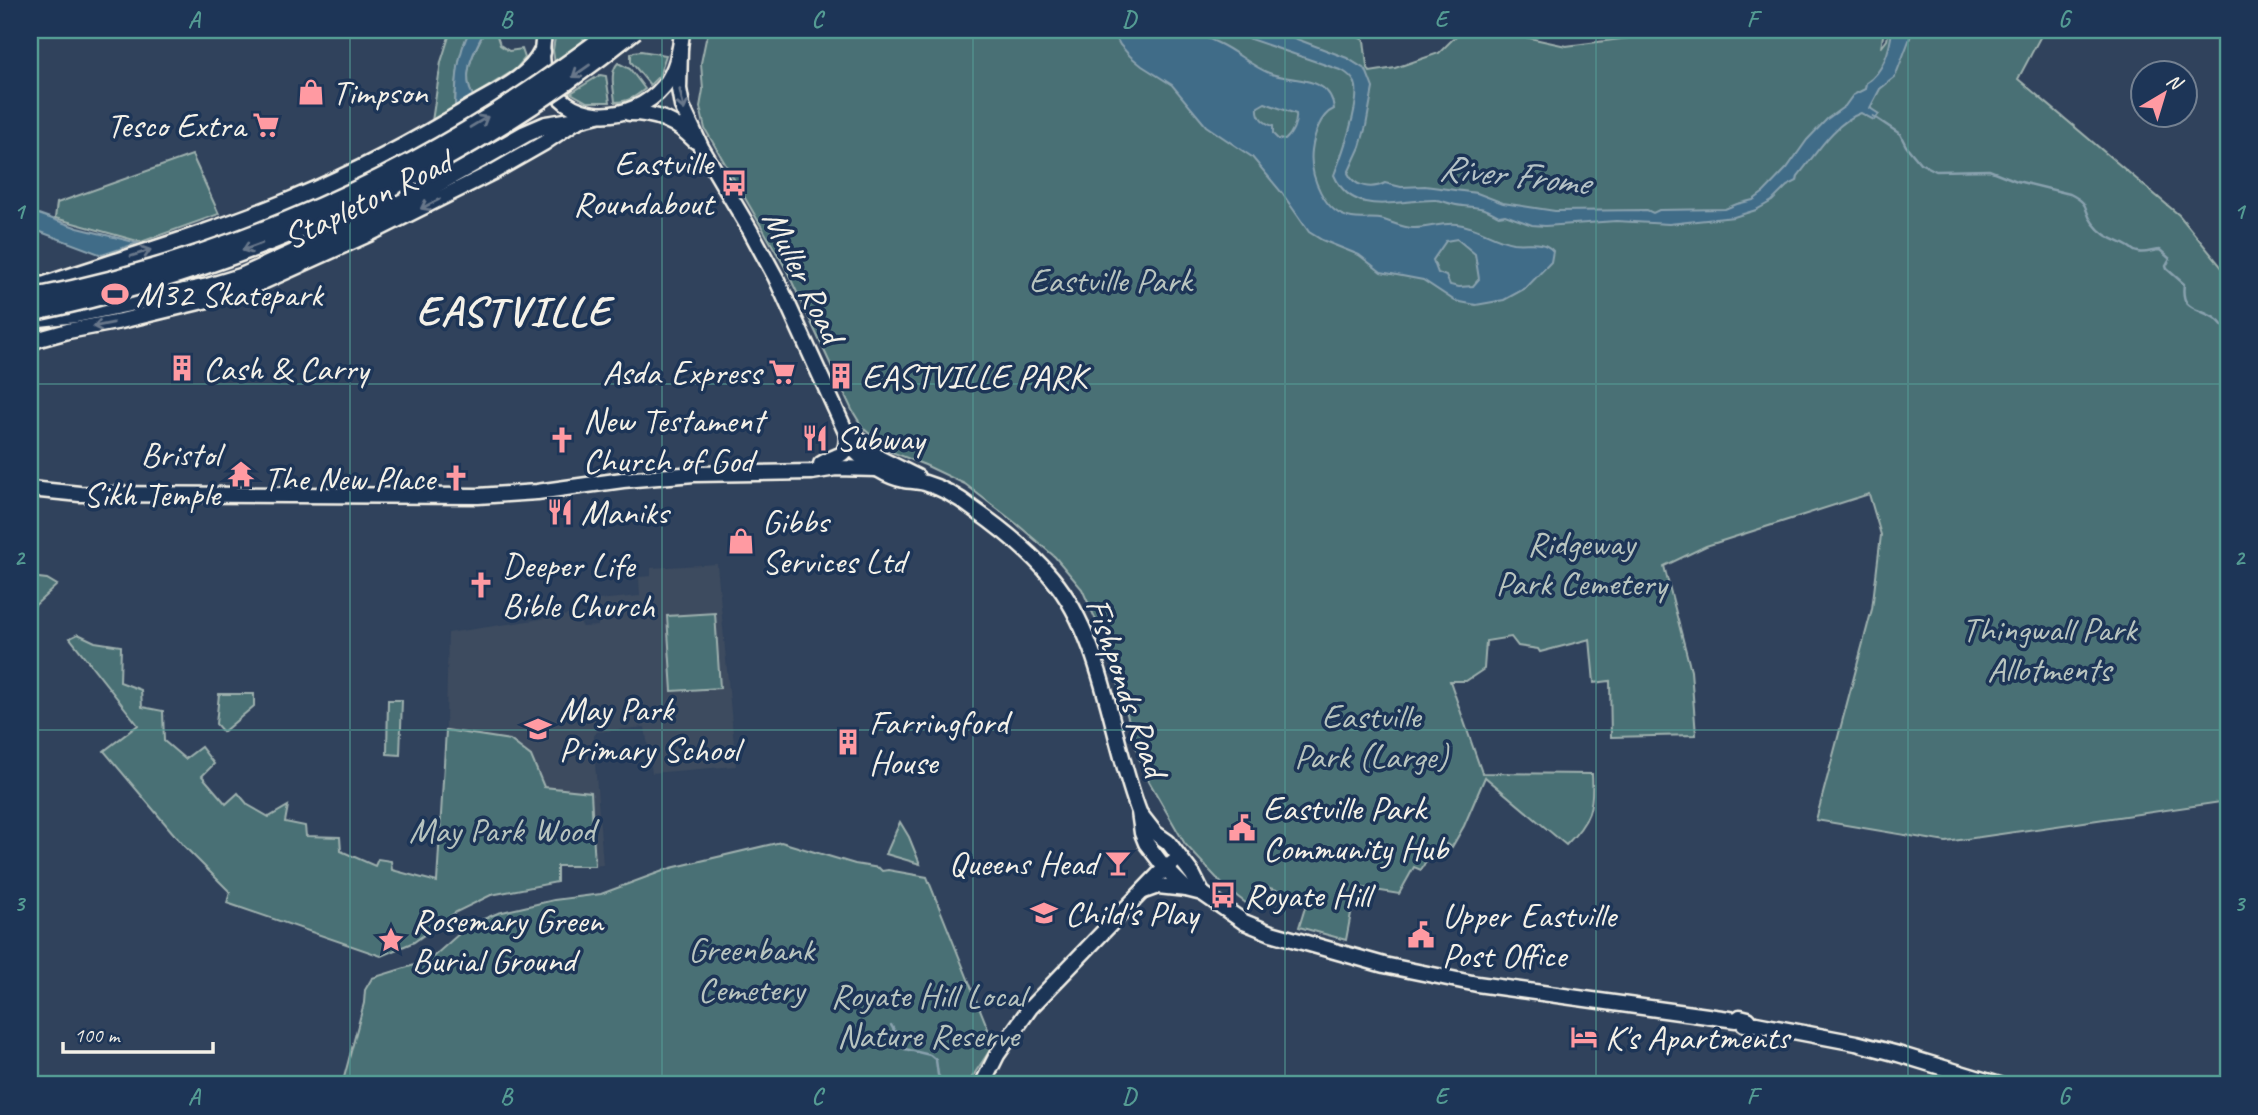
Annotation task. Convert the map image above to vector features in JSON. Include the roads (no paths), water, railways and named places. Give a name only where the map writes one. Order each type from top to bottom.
[{"type":"highway","points":[[30,298],[165,264],[334,200],[436,148],[496,112],[564,67],[613,30]]},
{"type":"highway","points":[[30,313],[164,278],[326,219],[392,189],[510,122],[605,55],[635,30]]},
{"type":"highway","points":[[30,290],[208,231],[291,200],[416,142],[529,71],[542,52]]},
{"type":"highway","points":[[30,319],[89,311],[242,278],[433,186],[525,134],[546,125],[578,120]]},
{"type":"main road","points":[[545,30],[542,52],[545,74],[559,96],[581,111],[598,115],[625,113],[640,106],[664,87],[683,38]]},
{"type":"main road","name":"Muller Road","points":[[683,38],[680,98],[701,147],[776,278],[854,450],[878,470]]},
{"type":"main road","name":"Muller Road","points":[[625,113],[646,113],[663,118],[689,134],[701,147]]},
{"type":"main road","name":"Stapleton Road","points":[[30,344],[68,331],[220,297],[295,269],[495,171],[578,120],[598,115]]},
{"type":"main road","points":[[812,472],[827,460],[835,459],[844,453],[847,435],[860,441],[879,458],[903,470]]},
{"type":"main road","name":"Fishponds Road","points":[[30,489],[80,495],[478,496],[537,492],[666,476],[812,472],[836,468],[903,470],[909,471],[923,482]]},
{"type":"main road","name":"Fishponds Road","points":[[878,470],[891,476],[923,482],[958,498],[1024,550],[1052,578],[1072,607],[1095,663],[1146,843],[1171,864],[1192,875],[1202,892],[1233,915],[1258,928],[1384,965],[1477,984],[1736,1020],[1740,1017],[1748,1018],[1751,1023],[1867,1045],[2000,1085]]},
{"type":"main road","name":"Fishponds Road","points":[[812,472],[914,486],[923,482]]},
{"type":"main road","name":"Fishponds Road","points":[[1139,812],[1155,833],[1186,889],[1202,892]]},
{"type":"main road","points":[[982,1085],[997,1055],[1030,1008],[1171,864]]},
{"type":"main road","points":[[1142,892],[1158,886],[1186,889]]},
{"type":"waterway","points":[[1873,116],[1900,134],[1920,163],[1936,171],[1989,170],[2077,198],[2084,204],[2093,223],[2106,235],[2136,252],[2160,250],[2170,259],[2167,269],[2184,284],[2185,300],[2188,304],[2216,319],[2228,331]]},
{"type":"waterway","points":[[891,1025],[905,1049],[930,1055],[936,1060],[938,1075],[944,1085]]},
{"type":"place","name":"Timpson","points":[[311,92]]},
{"type":"place","name":"Tesco Extra","points":[[266,125]]},
{"type":"place","name":"Eastville Roundabout","points":[[734,183]]},
{"type":"place","name":"M32 Skatepark","points":[[115,294]]},
{"type":"place","name":"Cash & Carry","points":[[182,368]]},
{"type":"place","name":"Asda Express","points":[[782,372]]},
{"type":"place","name":"EASTVILLE PARK","points":[[841,376]]},
{"type":"place","name":"Subway","points":[[815,438]]},
{"type":"place","name":"New Testament Church of God","points":[[562,440]]},
{"type":"place","name":"Bristol Sikh Temple","points":[[241,474]]},
{"type":"place","name":"The New Place","points":[[456,478]]},
{"type":"place","name":"Maniks","points":[[560,512]]},
{"type":"place","name":"Gibbs Services Ltd","points":[[741,541]]},
{"type":"place","name":"Deeper Life Bible Church","points":[[481,585]]},
{"type":"place","name":"May Park Primary School","points":[[538,729]]},
{"type":"place","name":"Farringford House","points":[[848,742]]},
{"type":"place","name":"Eastville Park Community Hub","points":[[1242,828]]},
{"type":"place","name":"Queens Head","points":[[1118,863]]},
{"type":"place","name":"Royate Hill","points":[[1223,895]]},
{"type":"place","name":"Child's Play","points":[[1044,913]]},
{"type":"place","name":"Upper Eastville Post Office","points":[[1421,935]]},
{"type":"place","name":"Rosemary Green Burial Ground","points":[[391,940]]},
{"type":"place","name":"K's Apartments","points":[[1584,1037]]},
{"type":"district","name":"EASTVILLE","points":[[514,310]]},
{"type":"water label","name":"River Frome","points":[[1514,174]]},
{"type":"park label","name":"Eastville Park","points":[[1110,280]]},
{"type":"park label","name":"Ridgeway Park Cemetery","points":[[1581,563]]},
{"type":"park label","name":"Thingwall Park Allotments","points":[[2049,649]]},
{"type":"park label","name":"Eastville Park (Large)","points":[[1371,736]]},
{"type":"park label","name":"May Park Wood","points":[[502,830]]},
{"type":"park label","name":"Greenbank Cemetery","points":[[751,969]]},
{"type":"park label","name":"Royate Hill Local Nature Reserve","points":[[928,1015]]}]
